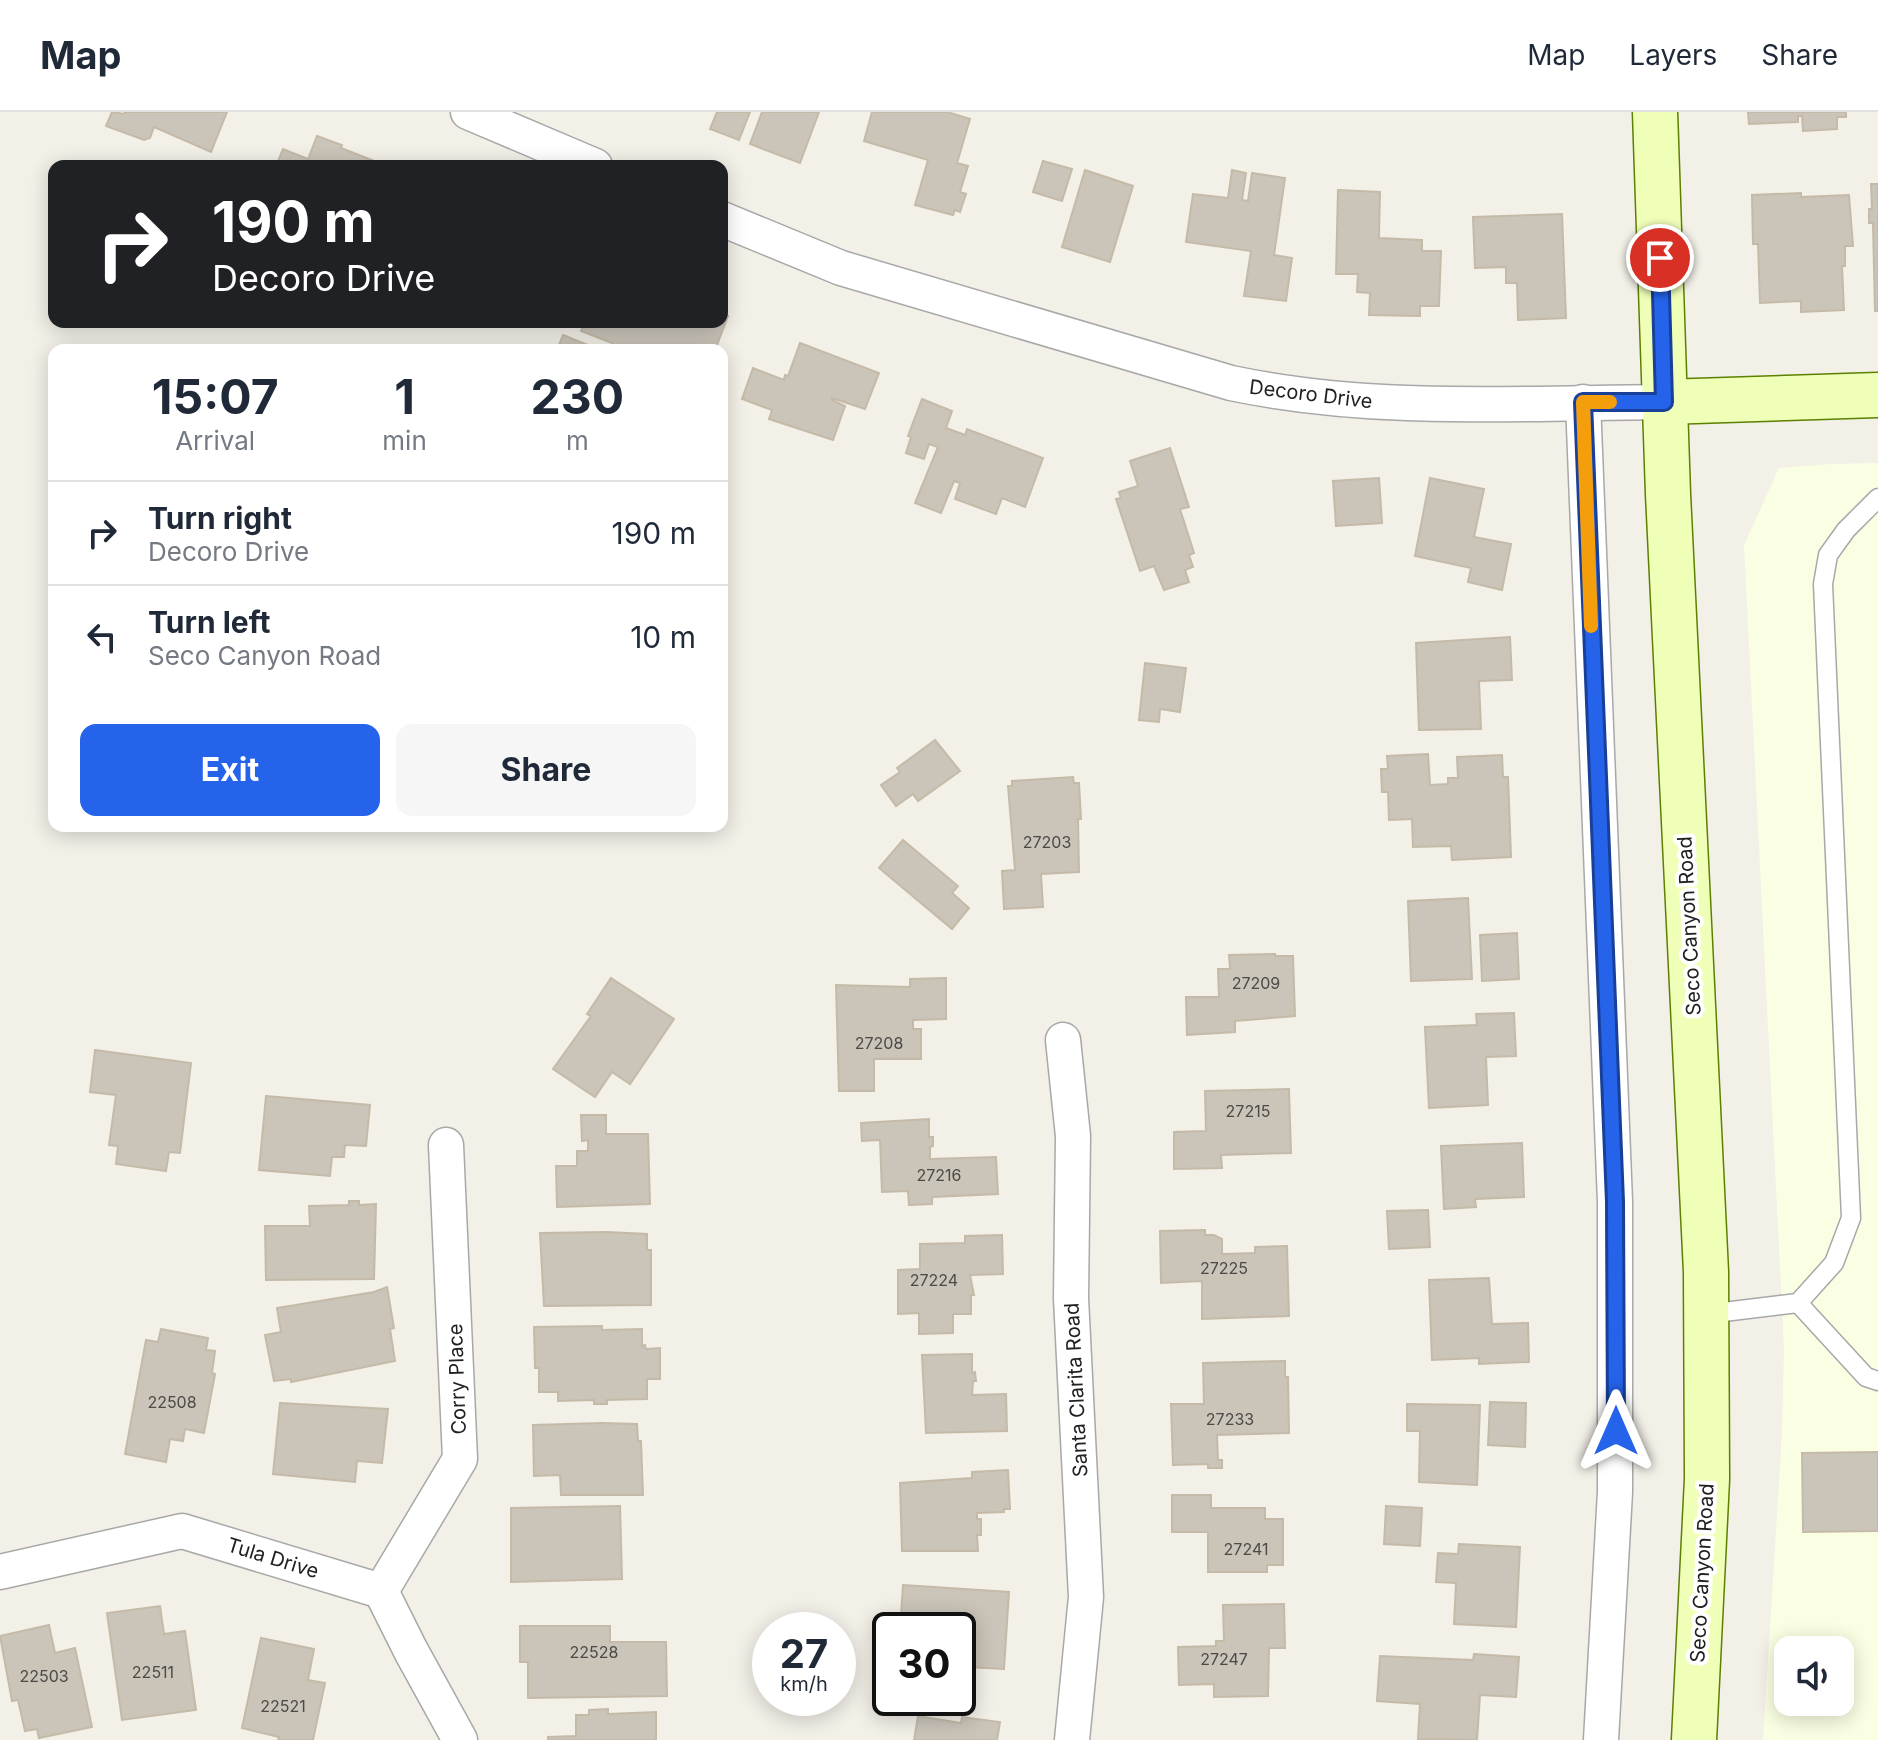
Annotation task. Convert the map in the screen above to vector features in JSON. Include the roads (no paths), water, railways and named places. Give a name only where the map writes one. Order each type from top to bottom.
[{"type":"main road","name":"Seco Canyon Road","points":[[1655,112],[1664,402],[1707,1314],[1707,1479],[1694,1740]]},
{"type":"main road","name":"Decoro Drive","points":[[1664,402],[1878,395]]},
{"type":"street","points":[[468,112],[581,160]]},
{"type":"street","name":"Decoro Drive","points":[[728,221],[841,268],[1231,383],[1281,394],[1395,405],[1664,402]]},
{"type":"street","points":[[1583,402],[1615,1202],[1615,1492],[1601,1740]]},
{"type":"street","name":"Santa Clarita Road","points":[[1063,1040],[1073,1136],[1071,1298],[1086,1597],[1072,1740]]},
{"type":"street","name":"Corry Place","points":[[381,1591],[460,1459],[446,1145]]},
{"type":"street","name":"Tula Drive","points":[[0,1572],[182,1531],[381,1591]]},
{"type":"street","points":[[381,1591],[460,1740]]},
{"type":"lane","points":[[1707,1314],[1798,1303],[1834,1263],[1851,1218],[1823,584],[1828,555],[1846,530],[1878,498]]},
{"type":"lane","points":[[1798,1303],[1866,1377],[1878,1381]]}]
